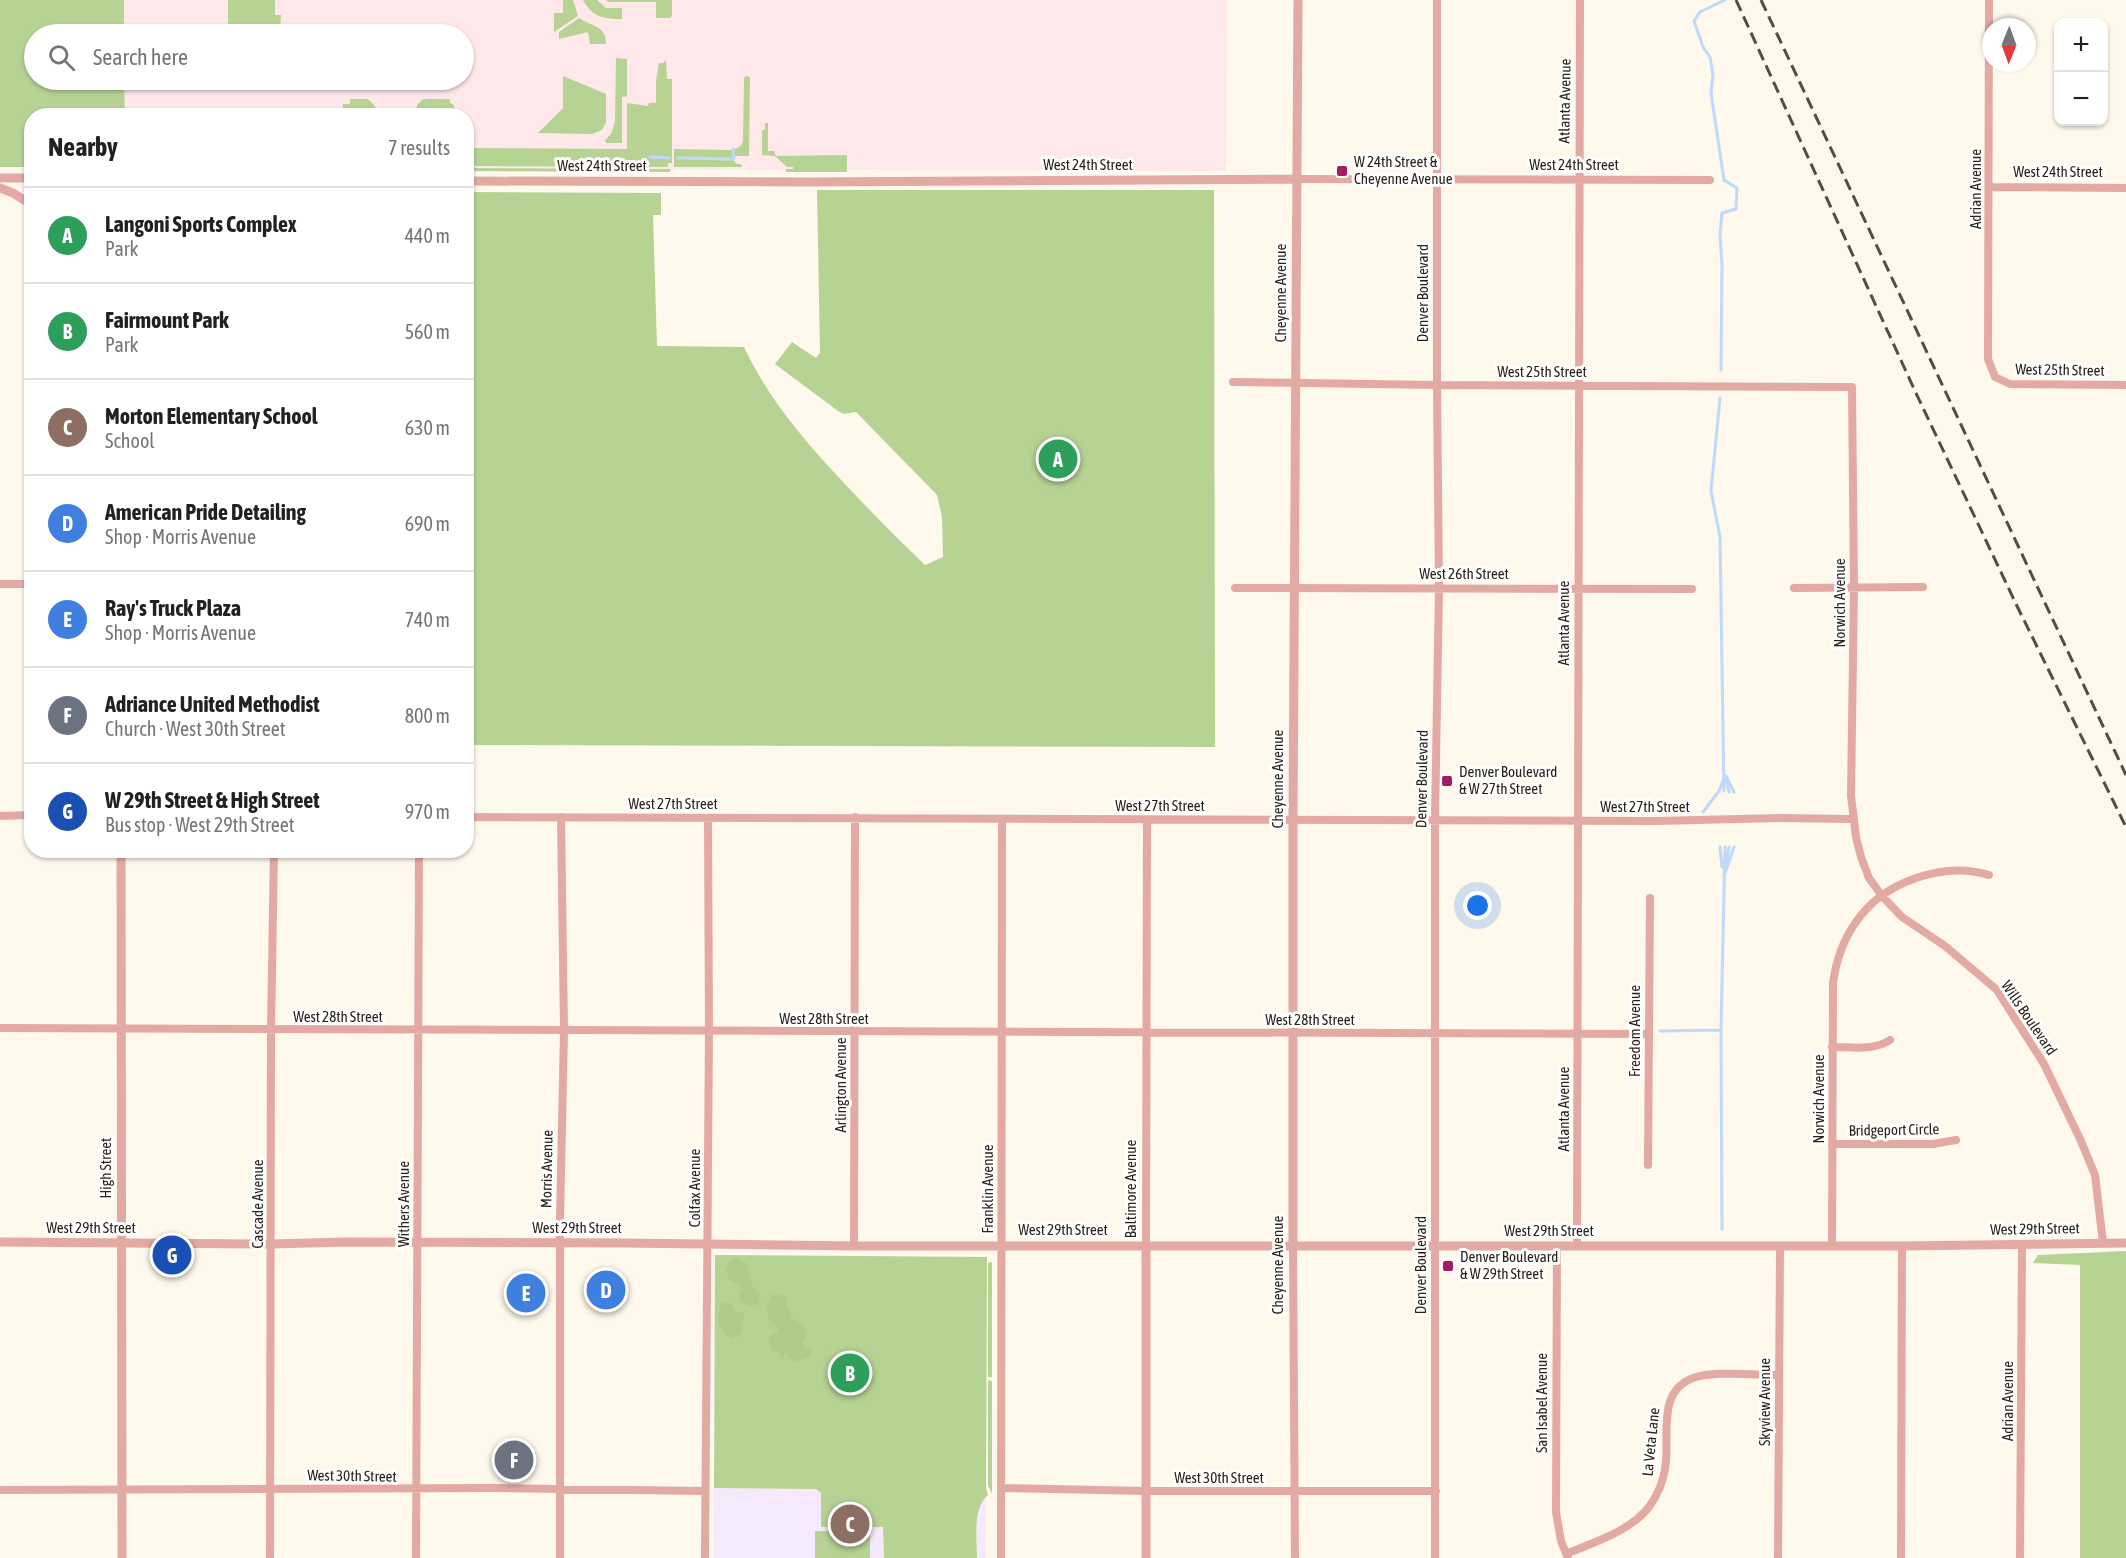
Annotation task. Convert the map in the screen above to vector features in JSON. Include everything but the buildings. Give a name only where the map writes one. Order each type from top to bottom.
[{"type":"street","name":"Cheyenne Avenue","points":[[1295,1558],[1293,820],[1298,0]]},
{"type":"street","name":"Denver Boulevard","points":[[1435,1558],[1435,820],[1439,588],[1437,0]]},
{"type":"street","name":"Atlanta Avenue","points":[[1577,1246],[1580,0]]},
{"type":"street","name":"Adrian Avenue","points":[[1989,0],[1988,359],[1995,377]]},
{"type":"street","points":[[0,178],[24,178]]},
{"type":"street","name":"West 24th Street","points":[[474,181],[1710,180]]},
{"type":"street","name":"West 24th Street","points":[[1990,187],[2126,188]]},
{"type":"street","points":[[0,188],[24,200]]},
{"type":"street","name":"West 25th Street","points":[[1995,377],[2010,384],[2126,385]]},
{"type":"street","name":"West 25th Street","points":[[1233,382],[1852,387]]},
{"type":"street","name":"Norwich Avenue","points":[[1852,387],[1854,587],[1852,819]]},
{"type":"street","points":[[0,584],[24,584]]},
{"type":"street","points":[[1794,588],[1923,587]]},
{"type":"street","name":"West 26th Street","points":[[1235,588],[1692,589]]},
{"type":"street","points":[[0,816],[24,815]]},
{"type":"street","name":"West 27th Street","points":[[474,817],[1147,820],[1852,819]]},
{"type":"street","name":"Morris Avenue","points":[[560,1558],[560,1243],[564,1031],[561,817]]},
{"type":"street","name":"Arlington Avenue","points":[[854,1246],[855,817]]},
{"type":"street","name":"Colfax Avenue","points":[[705,1558],[709,1031],[708,818]]},
{"type":"street","name":"Franklin Avenue","points":[[1001,1558],[1002,819]]},
{"type":"street","name":"Wills Boulevard","points":[[1852,819],[1869,878],[1882,896],[1902,917],[1945,946],[1997,990],[2044,1064],[2095,1175],[2103,1243]]},
{"type":"street","name":"Baltimore Avenue","points":[[1146,1558],[1147,820]]},
{"type":"street","name":"High Street","points":[[121,858],[122,1558]]},
{"type":"street","name":"Cascade Avenue","points":[[270,1558],[271,1030],[274,858]]},
{"type":"street","name":"Withers Avenue","points":[[416,1558],[419,858]]},
{"type":"street","name":"Norwich Avenue","points":[[1832,1246],[1833,983],[1835,967],[1841,950],[1856,922],[1868,908],[1882,896],[1910,880],[1941,872],[1974,870],[1989,875]]},
{"type":"street","name":"Freedom Avenue","points":[[1648,1164],[1650,898]]},
{"type":"street","name":"West 28th Street","points":[[0,1028],[1649,1034]]},
{"type":"street","points":[[1832,1047],[1874,1047],[1890,1040]]},
{"type":"street","name":"Bridgeport Circle","points":[[1832,1144],[1933,1144],[1956,1140]]},
{"type":"street","name":"West 29th Street","points":[[0,1242],[854,1246],[1902,1246],[2126,1243]]},
{"type":"street","name":"Adrian Avenue","points":[[2020,1558],[2022,1244]]},
{"type":"street","name":"San Isabel Avenue","points":[[1557,1246],[1556,1504],[1558,1527],[1567,1556]]},
{"type":"street","name":"Skyview Avenue","points":[[1778,1558],[1780,1246]]},
{"type":"street","points":[[1901,1558],[1902,1246]]},
{"type":"street","name":"La Veta Lane","points":[[1567,1556],[1626,1527],[1648,1508],[1656,1496],[1665,1470],[1668,1406],[1678,1388],[1687,1381],[1707,1375],[1778,1375]]},
{"type":"street","name":"West 30th Street","points":[[0,1490],[270,1488],[705,1491]]},
{"type":"street","name":"West 30th Street","points":[[1002,1488],[1147,1491],[1436,1491]]},
{"type":"shaded area","points":[[124,0],[1227,0],[1226,171],[474,169],[474,108],[125,108],[124,90],[474,90],[474,24],[124,24]]},
{"type":"shaded area","points":[[713,1488],[986,1490],[986,1558],[714,1558]]},
{"type":"green space","points":[[0,0],[124,0],[124,24],[24,24],[24,90],[124,90],[125,108],[24,108],[24,167],[0,167]]},
{"type":"green space","points":[[228,0],[275,0],[275,15],[281,15],[281,24],[228,24]]},
{"type":"green space","points":[[563,0],[573,0],[578,16],[554,32],[554,13],[563,13]]},
{"type":"green space","points":[[583,0],[597,0],[606,8],[622,8],[622,19],[599,16],[590,10]]},
{"type":"green space","points":[[606,0],[672,0],[672,16],[656,18],[656,2],[608,2]]},
{"type":"green space","points":[[579,18],[601,30],[604,33],[606,44],[590,44],[588,32],[559,39],[559,32]]},
{"type":"green space","points":[[616,58],[627,59],[627,96],[622,97],[622,143],[606,143],[605,140],[611,134],[615,122]]},
{"type":"green space","points":[[666,60],[667,79],[672,79],[672,163],[668,163],[668,167],[474,166],[474,148],[627,149],[627,103],[648,106],[649,103],[656,103],[659,63]]},
{"type":"green space","points":[[563,76],[606,94],[606,122],[602,130],[592,134],[538,133],[563,108]]},
{"type":"green space","points":[[745,76],[750,77],[749,156],[734,156],[734,161],[742,167],[674,167],[674,149],[730,150],[740,146],[743,140]]},
{"type":"green space","points":[[350,99],[368,99],[375,108],[343,108],[343,104],[350,104]]},
{"type":"green space","points":[[423,99],[450,99],[454,108],[417,108]]},
{"type":"green space","points":[[765,123],[768,123],[768,151],[774,151],[776,156],[847,155],[847,172],[786,172],[786,169],[793,169],[793,167],[787,167],[775,156],[762,155],[762,131],[765,129]]},
{"type":"green space","points":[[474,168],[671,169],[670,172],[474,171]]},
{"type":"green space","points":[[817,190],[1214,190],[1215,747],[474,745],[474,192],[661,193],[661,215],[653,215],[657,346],[744,347],[765,385],[788,419],[854,493],[925,565],[943,557],[942,517],[937,495],[856,412],[844,414],[838,411],[775,364],[792,342],[816,358],[820,353]]},
{"type":"green space","points":[[2126,1251],[2126,1558],[2080,1558],[2080,1265],[2033,1263],[2038,1255]]},
{"type":"green space","points":[[715,1255],[987,1257],[986,1488],[988,1495],[977,1516],[977,1558],[884,1558],[883,1527],[821,1527],[821,1493],[816,1489],[714,1488]]},
{"type":"green space","points":[[735,1258],[747,1263],[751,1284],[760,1294],[759,1304],[748,1307],[739,1298],[740,1293],[744,1291],[740,1284],[731,1282],[725,1270],[730,1260]]},
{"type":"green space","points":[[992,1262],[992,1377],[988,1377],[988,1263]]},
{"type":"green space","points":[[779,1294],[787,1297],[786,1308],[790,1310],[792,1319],[807,1331],[805,1338],[801,1341],[811,1350],[809,1357],[794,1362],[785,1353],[782,1360],[778,1350],[772,1351],[768,1336],[778,1331],[777,1326],[769,1320],[767,1306],[771,1295]]},
{"type":"green space","points":[[721,1302],[732,1304],[736,1313],[744,1312],[744,1320],[740,1324],[743,1331],[731,1339],[718,1323]]},
{"type":"green space","points":[[988,1380],[992,1381],[992,1494],[988,1485]]},
{"type":"green space","points":[[815,1531],[870,1532],[870,1558],[815,1558]]},
{"type":"waterway","points":[[1721,370],[1720,235],[1722,213],[1736,209],[1737,188],[1724,180],[1711,93],[1713,75],[1710,57],[1703,47],[1694,21],[1700,12],[1725,0]]},
{"type":"waterway","points":[[678,158],[734,159],[733,149]]},
{"type":"waterway","points":[[650,157],[669,158]]},
{"type":"waterway","points":[[1720,398],[1711,491],[1720,537],[1724,791]]},
{"type":"waterway","points":[[1726,776],[1734,792]]},
{"type":"waterway","points":[[1703,812],[1719,791],[1724,778]]},
{"type":"waterway","points":[[1726,779],[1729,792]]},
{"type":"waterway","points":[[1720,847],[1722,867]]},
{"type":"waterway","points":[[1722,1229],[1721,1030],[1725,847]]},
{"type":"waterway","points":[[1726,864],[1729,847]]},
{"type":"waterway","points":[[1725,873],[1734,847]]},
{"type":"waterway","points":[[1660,1031],[1721,1030]]},
{"type":"railway","points":[[1736,0],[1915,391],[2017,606],[2126,827]]},
{"type":"railway","points":[[1761,0],[2126,775]]},
{"type":"place","name":"W 24th Street & Cheyenne Avenue","points":[[1342,171]]},
{"type":"place","name":"Langoni Sports Complex","points":[[1058,459]]},
{"type":"place","name":"Denver Boulevard & W 27th Street","points":[[1447,781]]},
{"type":"place","name":"W 29th Street & High Street","points":[[172,1255]]},
{"type":"place","name":"Denver Boulevard & W 29th Street","points":[[1448,1266]]},
{"type":"place","name":"American Pride Detailing","points":[[606,1290]]},
{"type":"place","name":"Ray's Truck Plaza","points":[[526,1293]]},
{"type":"place","name":"Fairmount Park","points":[[850,1373]]},
{"type":"place","name":"Adriance United Methodist","points":[[514,1460]]},
{"type":"place","name":"Morton Elementary School","points":[[850,1524]]}]
